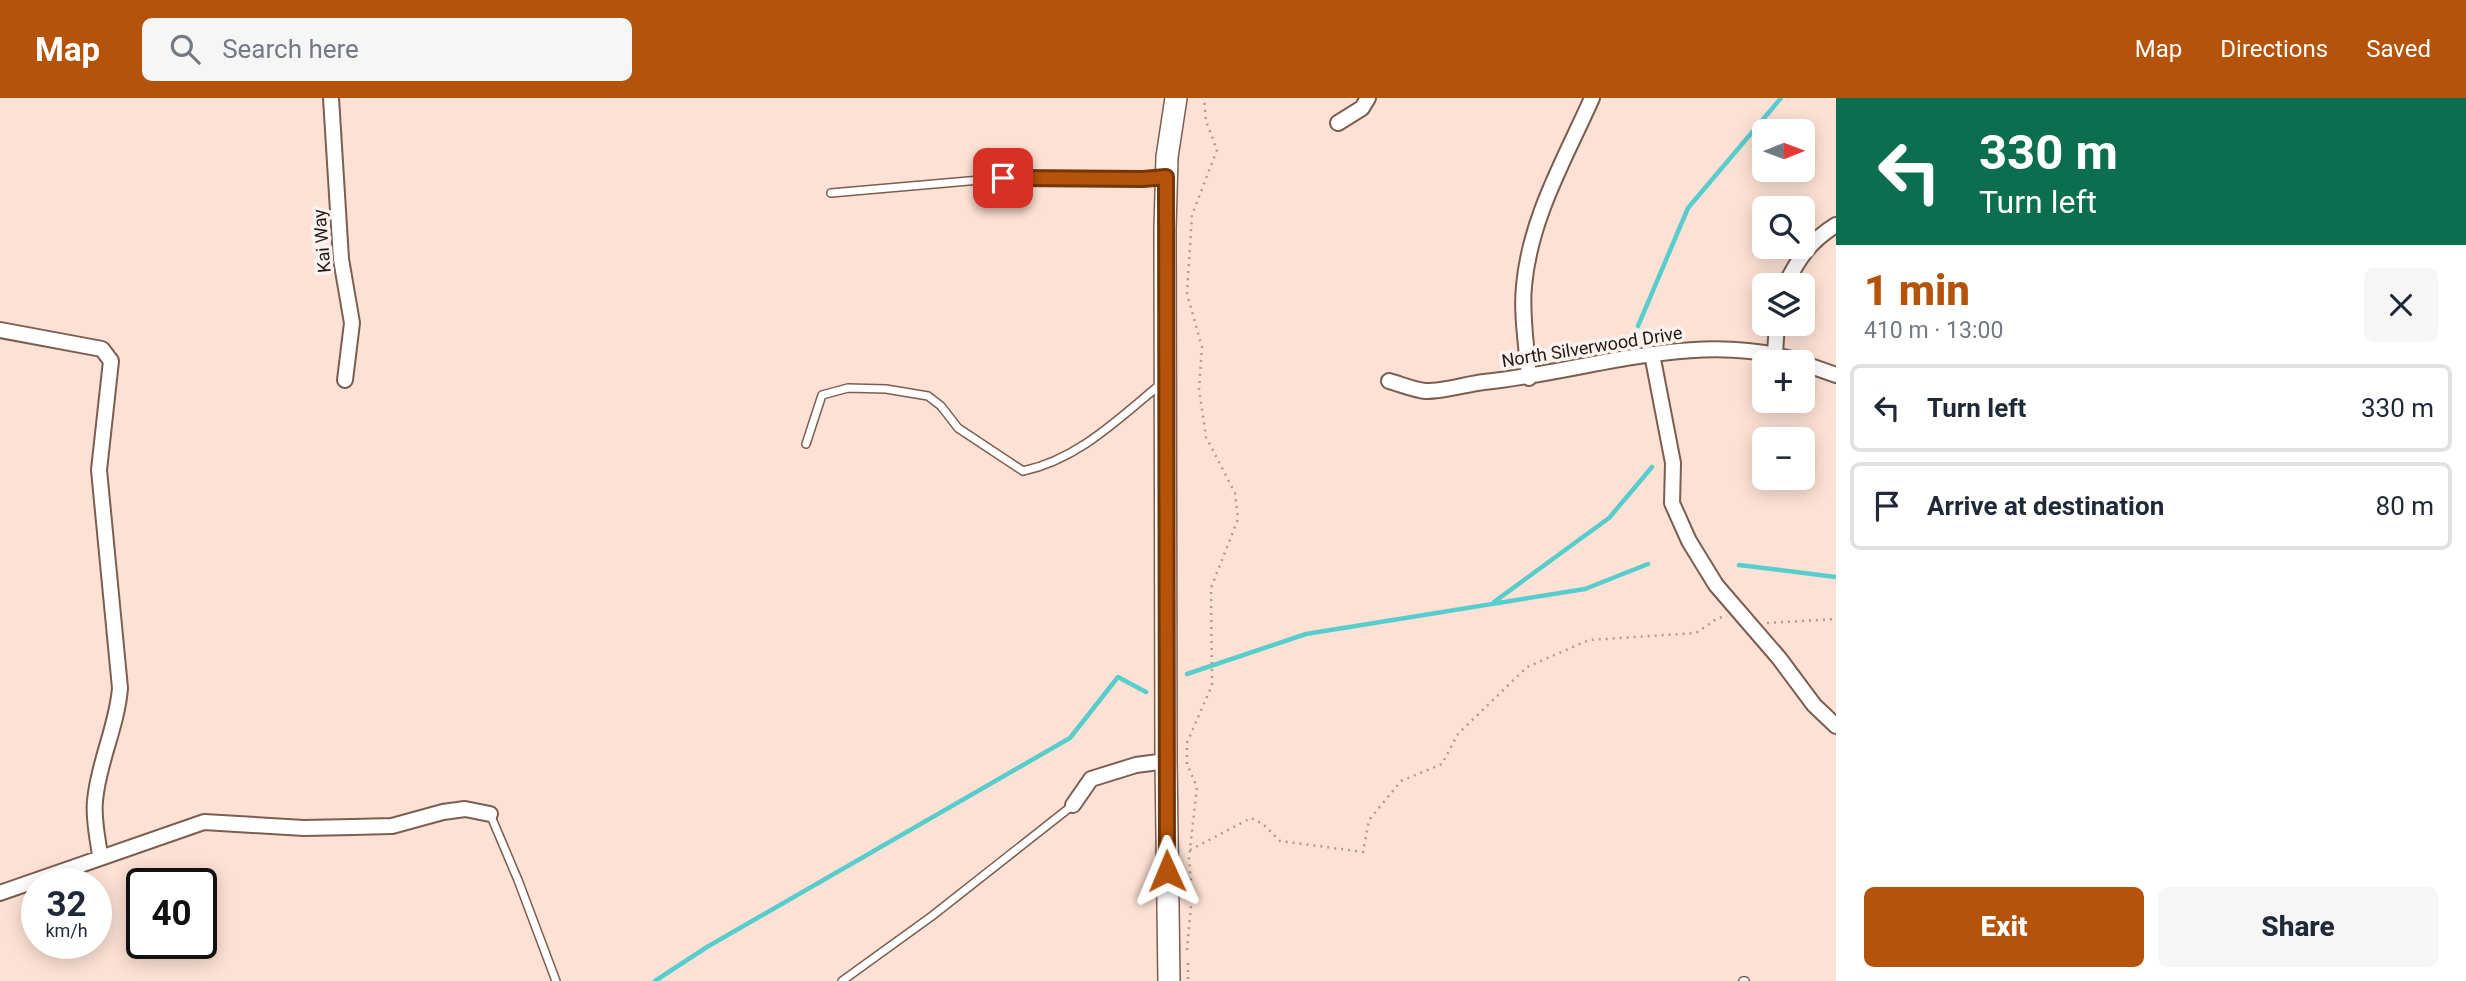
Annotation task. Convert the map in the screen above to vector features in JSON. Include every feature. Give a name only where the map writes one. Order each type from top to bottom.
[{"type":"street","name":"Kai Way","points":[[331,98],[341,258],[352,323],[345,380]]},
{"type":"street","points":[[1169,981],[1166,761],[1166,177],[1176,98]]},
{"type":"street","points":[[1338,123],[1362,108],[1368,98]]},
{"type":"street","points":[[1530,378],[1523,289],[1529,246],[1544,204],[1592,98]]},
{"type":"street","points":[[1791,273],[1813,241],[1836,225]]},
{"type":"street","points":[[0,330],[102,349],[111,361],[99,470],[120,688],[94,804],[100,856]]},
{"type":"street","name":"North Silverwood Drive","points":[[1389,382],[1426,391],[1464,384],[1530,378],[1652,354],[1699,350],[1752,353]]},
{"type":"street","points":[[1652,354],[1673,463],[1672,503],[1689,541],[1716,585],[1779,658],[1814,705],[1836,726]]},
{"type":"street","name":"North Silverwood Drive","points":[[1815,368],[1836,375]]},
{"type":"street","points":[[1073,805],[1091,779],[1136,765],[1166,761]]},
{"type":"street","points":[[0,893],[204,822],[304,828],[366,827],[392,826],[465,809],[490,814]]},
{"type":"lane","points":[[831,193],[1003,178],[1166,177]]},
{"type":"lane","points":[[806,444],[822,396],[848,388],[912,392],[928,396],[941,406],[958,428],[1023,471],[1037,468],[1086,446],[1166,380]]},
{"type":"lane","points":[[842,981],[932,916],[1073,805]]},
{"type":"lane","points":[[490,814],[523,891],[556,981]]},
{"type":"path","points":[[1187,951],[1192,895],[1189,850],[1197,787],[1187,764],[1186,743],[1212,685],[1211,588],[1238,519],[1235,493],[1206,437],[1199,389],[1202,347],[1187,294],[1192,215],[1217,150],[1206,121],[1204,98]]},
{"type":"path","points":[[1189,850],[1251,818],[1263,824],[1280,841],[1363,852],[1369,820],[1401,781],[1442,764],[1458,734],[1527,667],[1589,640],[1696,633],[1718,618],[1727,616],[1747,622],[1772,623],[1836,619]]},
{"type":"path","points":[[1188,961],[1188,981]]},
{"type":"waterway","points":[[1638,326],[1688,208],[1781,98]]},
{"type":"waterway","points":[[1494,602],[1609,518],[1652,467]]},
{"type":"waterway","points":[[1187,674],[1306,634],[1585,589],[1648,564]]},
{"type":"waterway","points":[[1739,565],[1836,577]]},
{"type":"waterway","points":[[655,981],[707,947],[1070,738],[1118,677],[1146,692]]},
{"type":"route","points":[[1003,178],[1166,177],[1167,871]]}]
